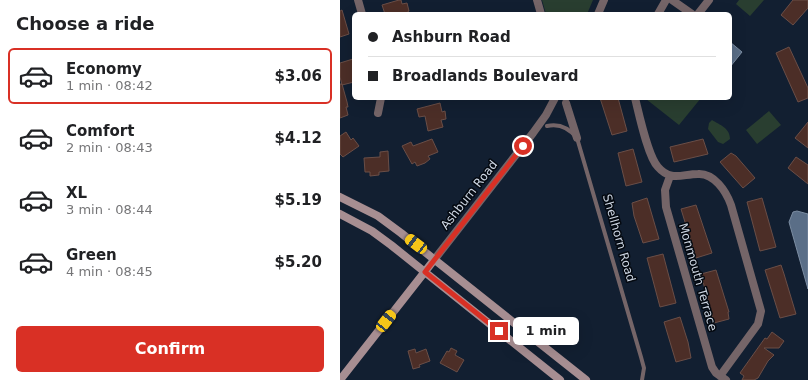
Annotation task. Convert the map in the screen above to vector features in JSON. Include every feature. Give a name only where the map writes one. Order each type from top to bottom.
[{"type":"main road","points":[[340,196],[378,216],[416,244],[434,260],[586,380]]},
{"type":"main road","points":[[340,214],[372,231],[391,245],[560,380]]},
{"type":"main road","name":"Ashburn Road","points":[[340,380],[434,260]]},
{"type":"street","points":[[358,0],[361,12]]},
{"type":"street","points":[[537,0],[541,12]]},
{"type":"street","points":[[599,12],[604,0]]},
{"type":"street","points":[[659,12],[666,0]]},
{"type":"street","points":[[672,0],[689,12]]},
{"type":"street","points":[[700,12],[709,0]]},
{"type":"street","points":[[378,113],[381,100]]},
{"type":"street","name":"Ashburn Road","points":[[434,260],[533,133],[546,115],[554,100]]},
{"type":"street","points":[[636,100],[652,159],[659,169],[670,176],[680,177],[705,174],[715,180],[726,192],[731,205],[761,307],[761,315],[758,324],[723,378]]},
{"type":"street","name":"Shellhorn Road","points":[[566,103],[577,138]]},
{"type":"street","name":"Monmouth Terrace","points":[[670,176],[665,190],[666,207],[707,353],[712,367],[723,378]]},
{"type":"lane","points":[[547,126],[553,124],[560,125],[567,128],[577,138]]},
{"type":"lane","name":"Shellhorn Road","points":[[577,138],[644,368],[642,380]]},
{"type":"green space","points":[[542,0],[593,0],[588,12],[545,12]]},
{"type":"green space","points":[[739,0],[764,0],[750,16],[736,4]]},
{"type":"green space","points":[[647,100],[699,100],[679,125]]},
{"type":"green space","points":[[769,111],[781,125],[757,144],[746,130]]},
{"type":"green space","points":[[712,120],[724,127],[730,135],[730,139],[723,144],[718,142],[708,129],[709,123]]},
{"type":"water","points":[[732,44],[742,52],[732,64]]},
{"type":"water","points":[[797,211],[808,214],[808,289],[789,222],[793,212]]},
{"type":"building","points":[[401,0],[402,4],[407,3],[409,11],[384,12],[382,5]]},
{"type":"building","points":[[793,0],[808,0],[808,8],[793,25],[781,15]]},
{"type":"building","points":[[342,10],[349,34],[340,37],[340,11]]},
{"type":"building","points":[[789,47],[808,88],[808,98],[798,102],[776,53]]},
{"type":"building","points":[[352,59],[352,82],[342,85],[340,77],[340,63]]},
{"type":"building","points":[[340,84],[342,84],[347,102],[348,107],[346,107],[348,115],[340,118]]},
{"type":"building","points":[[601,100],[619,100],[627,131],[612,135]]},
{"type":"building","points":[[440,103],[442,112],[445,111],[446,119],[441,120],[443,127],[428,131],[425,116],[419,117],[417,109]]},
{"type":"building","points":[[808,122],[808,148],[795,138]]},
{"type":"building","points":[[346,132],[351,140],[353,138],[359,146],[343,157],[340,154],[340,136]]},
{"type":"building","points":[[432,139],[438,152],[428,156],[430,159],[425,163],[417,166],[415,162],[412,164],[402,146],[411,142],[413,146]]},
{"type":"building","points":[[703,139],[708,154],[674,162],[670,147]]},
{"type":"building","points":[[633,149],[642,182],[626,186],[618,153]]},
{"type":"building","points":[[388,151],[389,171],[379,172],[379,175],[370,176],[370,172],[365,172],[364,158],[380,157],[380,152]]},
{"type":"building","points":[[731,153],[736,156],[755,178],[743,188],[720,162]]},
{"type":"building","points":[[796,157],[808,165],[808,184],[788,168]]},
{"type":"building","points":[[647,198],[659,239],[643,243],[634,216],[632,203]]},
{"type":"building","points":[[762,198],[776,247],[760,251],[747,202]]},
{"type":"building","points":[[696,205],[712,253],[696,258],[681,209]]},
{"type":"building","points":[[663,254],[676,303],[660,307],[647,258]]},
{"type":"building","points":[[781,265],[796,314],[780,318],[765,270]]},
{"type":"building","points":[[716,270],[729,312],[729,319],[714,323],[701,274]]},
{"type":"building","points":[[680,317],[688,342],[691,358],[676,362],[664,322]]},
{"type":"building","points":[[772,332],[784,341],[779,348],[764,348],[774,355],[768,361],[758,378],[754,380],[742,380],[744,376],[740,373],[765,338],[767,339]]},
{"type":"building","points":[[451,348],[457,351],[455,355],[464,360],[457,372],[440,363],[447,351],[449,352]]},
{"type":"building","points":[[415,349],[416,353],[426,349],[430,361],[413,369],[408,351]]},
{"type":"route","points":[[499,331],[425,272],[523,146]]}]
